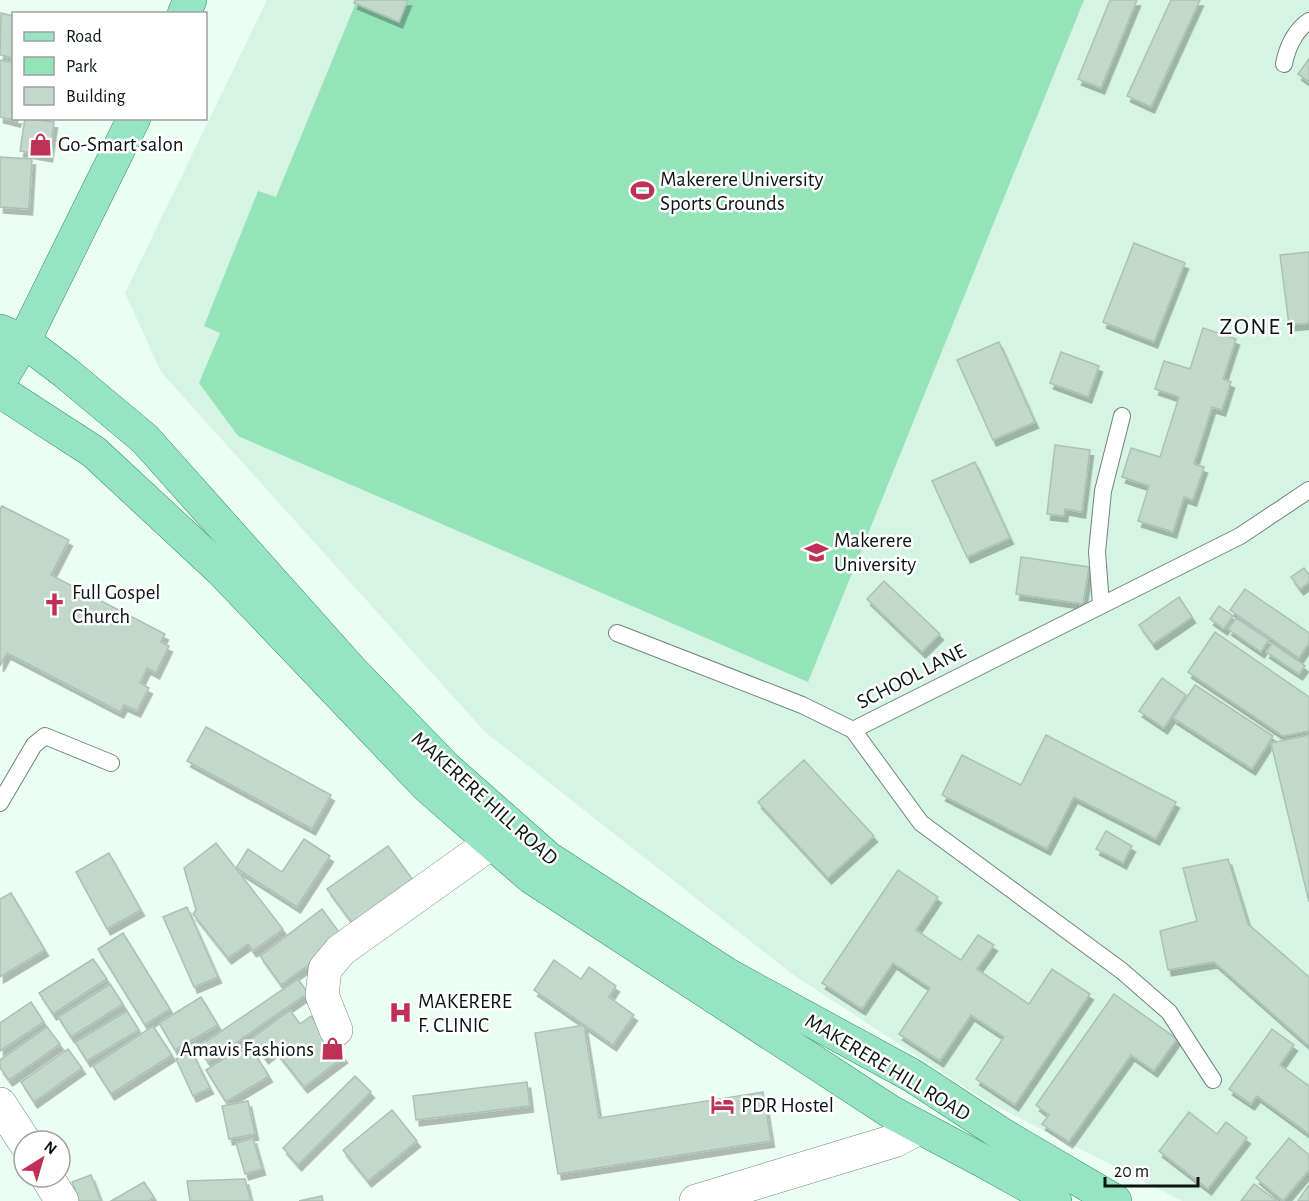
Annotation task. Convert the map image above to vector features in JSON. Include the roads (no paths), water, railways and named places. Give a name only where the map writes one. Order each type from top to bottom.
[{"type":"main road","points":[[0,381],[12,336],[133,120]]},
{"type":"main road","name":"MAKERERE HILL ROAD","points":[[12,336],[66,374],[145,439],[351,670],[446,768],[548,858],[728,975],[913,1076],[1003,1135],[1114,1201]]},
{"type":"main road","name":"MAKERERE HILL ROAD","points":[[0,391],[94,452],[222,571],[428,787],[531,877],[891,1112],[1055,1201]]},
{"type":"street","points":[[336,1030],[322,995],[325,969],[341,950],[491,843]]},
{"type":"street","points":[[0,1104],[16,1129]]},
{"type":"street","points":[[696,1201],[894,1141],[919,1128]]},
{"type":"lane","points":[[1284,64],[1294,37],[1309,21]]},
{"type":"lane","points":[[1101,605],[1097,552],[1103,491],[1122,416]]},
{"type":"lane","name":"SCHOOL LANE","points":[[1214,1080],[1169,1012],[1122,971],[921,823],[853,730],[1240,536],[1309,490]]},
{"type":"lane","points":[[617,633],[802,705],[853,730]]},
{"type":"lane","points":[[0,803],[34,745],[45,736],[111,763]]},
{"type":"place","name":"Go-Smart salon","points":[[40,144]]},
{"type":"place","name":"Makerere University Sports Grounds","points":[[642,191]]},
{"type":"place","name":"Makerere University","points":[[816,552]]},
{"type":"place","name":"Full Gospel Church","points":[[54,604]]},
{"type":"place","name":"MAKERERE F. CLINIC","points":[[400,1013]]},
{"type":"place","name":"Amavis Fashions","points":[[332,1049]]},
{"type":"place","name":"PDR Hostel","points":[[723,1105]]},
{"type":"district","name":"ZONE 1","points":[[1258,326]]}]
